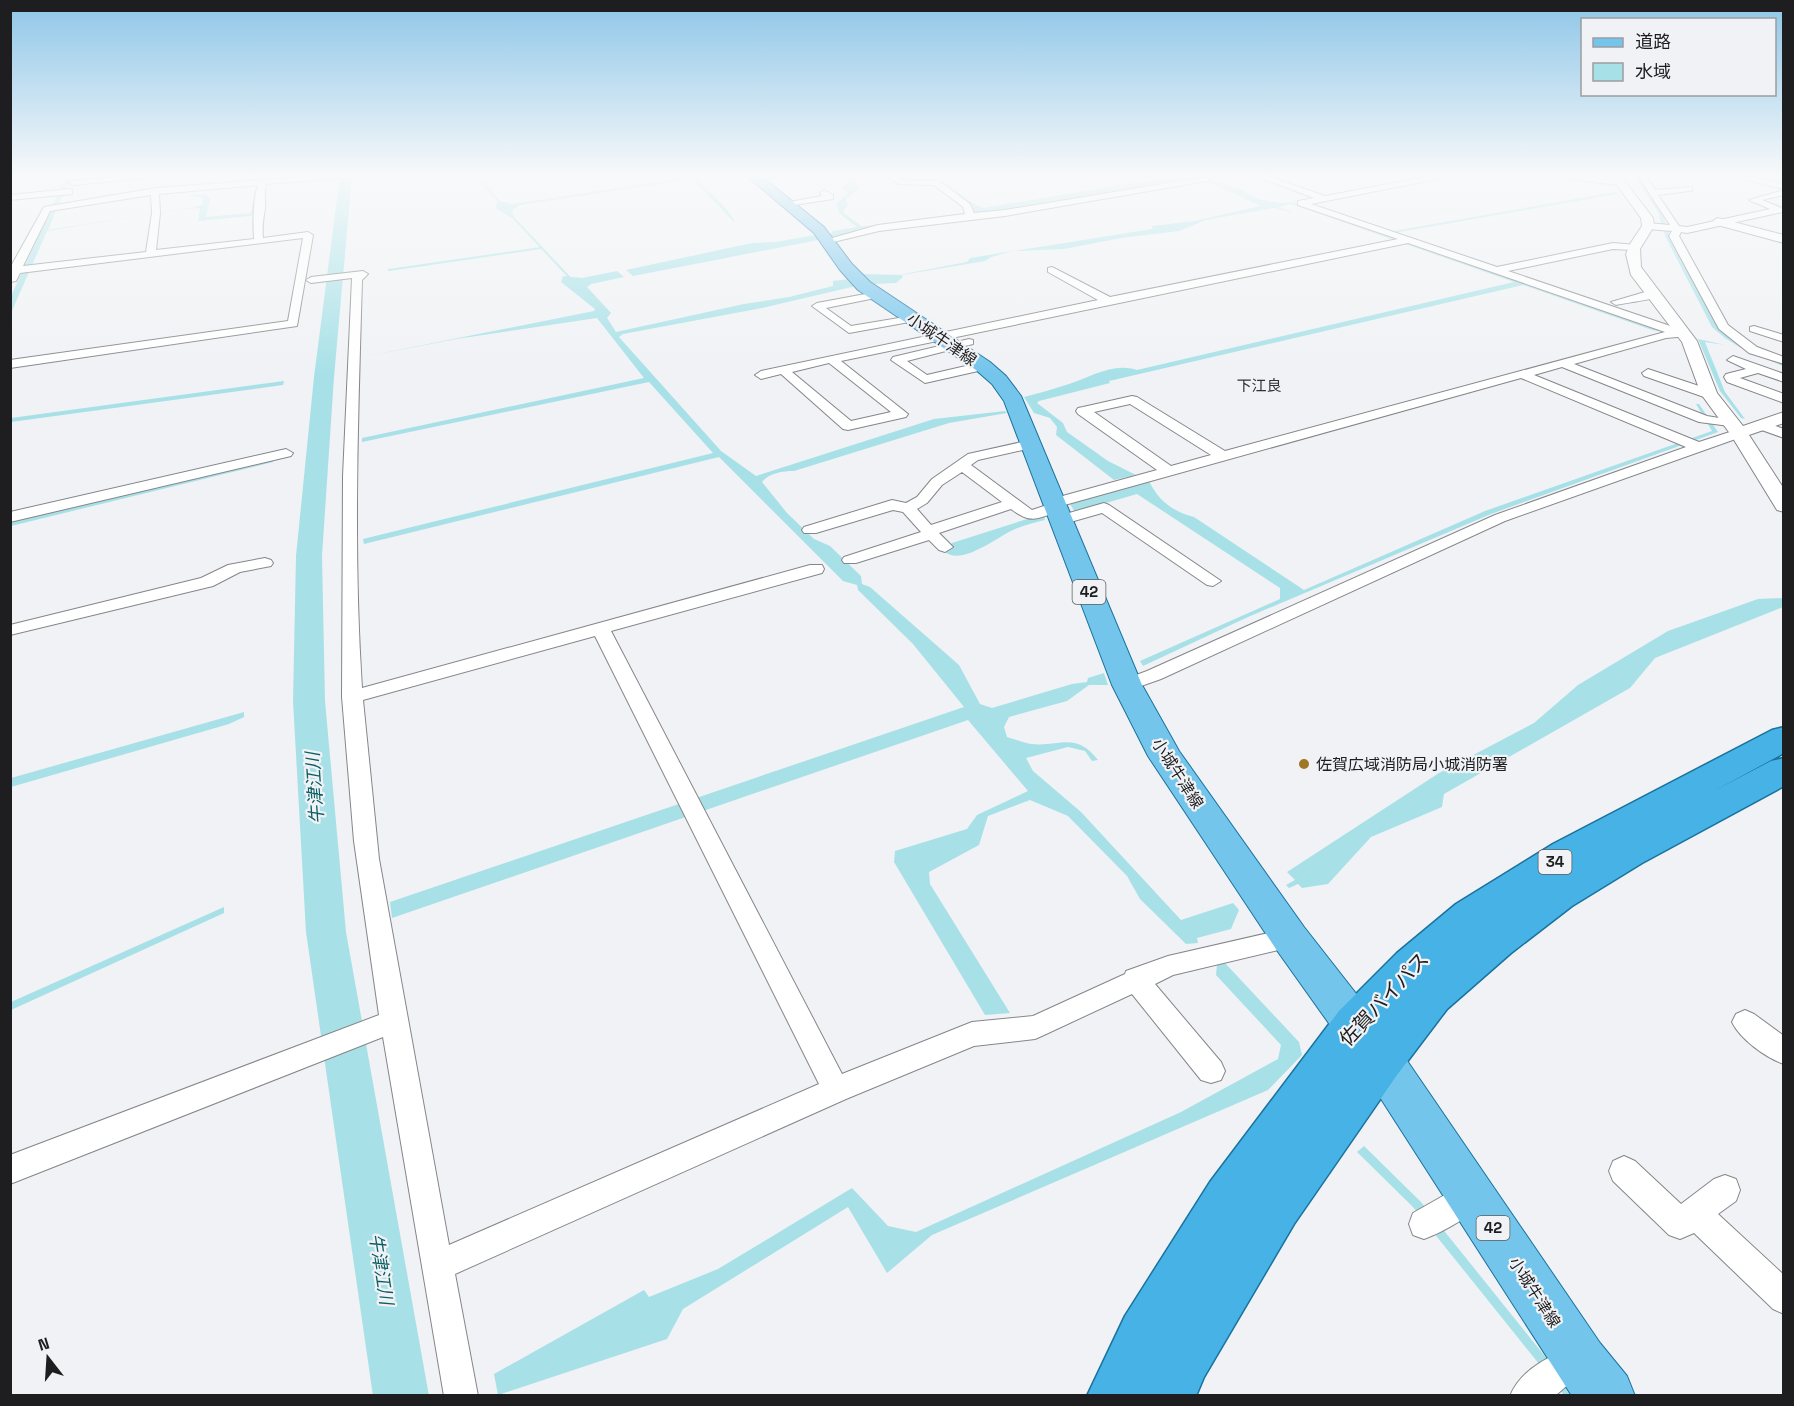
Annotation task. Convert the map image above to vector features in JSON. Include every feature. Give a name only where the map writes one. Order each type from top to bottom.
[{"type":"highway","name":"佐賀バイパス","points":[[1167,1395],[1183,1358],[1276,1206],[1412,966],[1470,915],[1567,854],[1784,738]]},
{"type":"highway","name":"佐賀バイパス","points":[[1116,1395],[1145,1336],[1228,1200],[1368,1042],[1432,996],[1496,941],[1558,894],[1628,852],[1784,770]]},
{"type":"main road","name":"小城牛津線","points":[[828,242],[856,278],[876,295],[983,366],[999,380],[1014,400],[1127,685],[1164,756],[1290,938],[1368,1042],[1445,1211],[1564,1381]]},
{"type":"street","points":[[10,283],[13,271],[29,242]]},
{"type":"street","points":[[151,254],[153,242]]},
{"type":"street","points":[[13,271],[254,242]]},
{"type":"street","points":[[10,364],[293,324],[299,288],[306,278],[308,242]]},
{"type":"street","points":[[761,375],[832,360],[946,342],[1108,302],[1376,242]]},
{"type":"street","points":[[1410,242],[1684,334]]},
{"type":"street","points":[[1639,242],[1633,247],[1632,262],[1684,334],[1723,424],[1784,506]]},
{"type":"street","points":[[1677,242],[1723,327],[1753,350],[1784,361]]},
{"type":"street","points":[[1496,270],[1613,246],[1633,247]]},
{"type":"street","points":[[1052,270],[1108,302]]},
{"type":"street","points":[[306,278],[363,274],[357,279],[351,520],[348,548],[352,697],[361,807],[393,1021],[461,1395]]},
{"type":"street","points":[[876,295],[817,306],[849,330],[911,319]]},
{"type":"street","points":[[1616,302],[1655,296]]},
{"type":"street","points":[[983,366],[925,380],[897,360],[946,342],[959,344],[1032,329]]},
{"type":"street","points":[[1754,329],[1782,338]]},
{"type":"street","points":[[961,466],[1029,515],[1056,510],[1170,472],[1521,374],[1665,335],[1684,334]]},
{"type":"street","points":[[1765,342],[1782,338]]},
{"type":"street","points":[[783,370],[848,426],[901,414],[832,360]]},
{"type":"street","points":[[1733,360],[1784,378]]},
{"type":"street","points":[[1562,363],[1723,424],[1761,425],[1784,434]]},
{"type":"street","points":[[1758,369],[1730,377],[1731,380],[1784,399]]},
{"type":"street","points":[[1648,373],[1709,394]]},
{"type":"street","points":[[1521,374],[1698,447]]},
{"type":"street","points":[[1170,472],[1083,411],[1132,400],[1224,457]]},
{"type":"street","points":[[1761,425],[1784,417]]},
{"type":"street","points":[[1127,685],[1154,675],[1500,518],[1698,447],[1723,424]]},
{"type":"street","points":[[908,508],[922,500],[937,482],[973,457],[1030,444]]},
{"type":"street","points":[[10,517],[286,453]]},
{"type":"street","points":[[850,560],[1014,503]]},
{"type":"street","points":[[810,530],[892,505],[908,508],[945,547]]},
{"type":"street","points":[[1056,510],[1104,508],[1213,581]]},
{"type":"street","points":[[10,630],[207,582],[218,573],[250,565],[265,564]]},
{"type":"street","points":[[352,697],[816,569]]},
{"type":"street","points":[[601,629],[836,1090]]},
{"type":"street","points":[[437,1266],[836,1090],[972,1034],[1035,1027],[1168,966],[1290,938]]},
{"type":"street","points":[[1136,980],[1211,1071]]},
{"type":"street","points":[[10,1170],[393,1021]]},
{"type":"street","points":[[1746,1022],[1784,1052]]},
{"type":"street","points":[[1624,1170],[1680,1224],[1725,1190]]},
{"type":"street","points":[[1696,1214],[1784,1298]]},
{"type":"water","points":[[36,242],[42,242],[11,313],[11,296]]},
{"type":"water","points":[[810,242],[633,276],[626,270],[752,243]]},
{"type":"water","points":[[1073,242],[1102,242],[1064,249],[1014,251]]},
{"type":"water","points":[[1399,242],[1409,242],[1664,332],[1652,330],[1523,285],[1109,381],[1110,383],[1039,401],[1037,403],[1063,423],[1067,432],[1108,461],[1136,475],[1114,480],[1056,435],[1057,427],[1050,418],[1034,413],[1024,397],[1111,369],[1137,370],[1514,282]]},
{"type":"water","points":[[1668,242],[1672,242],[1720,327],[1783,363],[1783,366],[1746,351],[1712,327]]},
{"type":"water","points":[[1012,251],[985,261],[901,275],[903,277],[896,283],[872,284],[862,274],[899,275],[967,262],[970,258]]},
{"type":"water","points":[[617,271],[624,277],[591,284],[587,287],[611,313],[607,318],[616,332],[744,304],[789,297],[833,286],[833,281],[850,279],[856,286],[762,308],[623,334],[619,337],[721,451],[756,476],[934,419],[1005,411],[1007,413],[949,423],[794,471],[777,473],[768,476],[762,482],[787,513],[814,539],[830,546],[861,576],[862,584],[870,587],[959,665],[980,704],[992,708],[1072,684],[1087,682],[1088,678],[1104,673],[1108,685],[1089,685],[1067,701],[1009,717],[1004,727],[1007,737],[1031,744],[1075,743],[1090,751],[1098,760],[1092,761],[1085,751],[1068,747],[1026,758],[1033,771],[1081,812],[1181,920],[1233,903],[1239,910],[1231,929],[1197,938],[1198,943],[1186,944],[1140,899],[1127,876],[1068,816],[1030,800],[988,816],[979,845],[929,872],[930,884],[1010,1013],[985,1015],[894,862],[895,851],[967,829],[977,815],[1028,791],[968,720],[392,918],[390,902],[964,707],[913,644],[858,590],[857,585],[843,581],[719,457],[364,544],[363,539],[713,453],[649,382],[362,442],[362,438],[644,378],[597,318],[456,339],[363,357],[594,311],[595,309],[561,282],[563,276],[582,278]]},
{"type":"water","points":[[1698,339],[1725,345],[1705,342],[1725,392],[1745,419],[1741,418],[1720,391]]},
{"type":"water","points":[[284,381],[283,385],[11,422],[11,418]]},
{"type":"water","points":[[1696,404],[1699,404],[1718,432],[1491,514],[1248,617],[1143,666],[1140,661],[1280,599],[1280,588],[1137,494],[1075,512],[1070,504],[1149,481],[1157,494],[1173,508],[1194,517],[1304,590],[1485,511],[1712,431]]},
{"type":"water","points":[[274,459],[273,462],[11,526],[10,521]]},
{"type":"water","points":[[1043,514],[1045,520],[1013,530],[977,550],[960,555],[945,552],[952,543]]},
{"type":"water","points":[[1783,598],[1783,607],[1655,658],[1630,688],[1444,794],[1442,807],[1371,837],[1328,884],[1302,888],[1298,884],[1289,888],[1286,885],[1295,880],[1287,872],[1439,773],[1534,723],[1578,685],[1668,631],[1758,599]]},
{"type":"water","points":[[244,712],[244,717],[229,724],[11,787],[11,778]]},
{"type":"water","points":[[224,907],[224,913],[11,1010],[11,1002]]},
{"type":"water","points":[[1224,962],[1299,1042],[1302,1055],[1268,1090],[932,1235],[887,1273],[848,1207],[683,1309],[667,1339],[498,1395],[494,1374],[644,1290],[649,1297],[718,1269],[852,1188],[888,1226],[916,1232],[1181,1112],[1278,1059],[1281,1045],[1216,975],[1217,965]]},
{"type":"water","points":[[1364,1146],[1421,1202],[1576,1395],[1564,1395],[1413,1207],[1357,1152]]},
{"type":"waterway","name":"牛津江川","points":[[339,242],[324,377],[309,556],[309,701],[326,932],[401,1396]]},
{"type":"waterway","points":[[536,242],[570,278]]},
{"type":"waterway","points":[[389,270],[541,248]]},
{"type":"waterway","points":[[568,277],[571,280]]},
{"type":"place","name":"佐賀広域消防局小城消防署","points":[[1304,764]]},
{"type":"district","name":"下江良","points":[[1259,386]]}]
